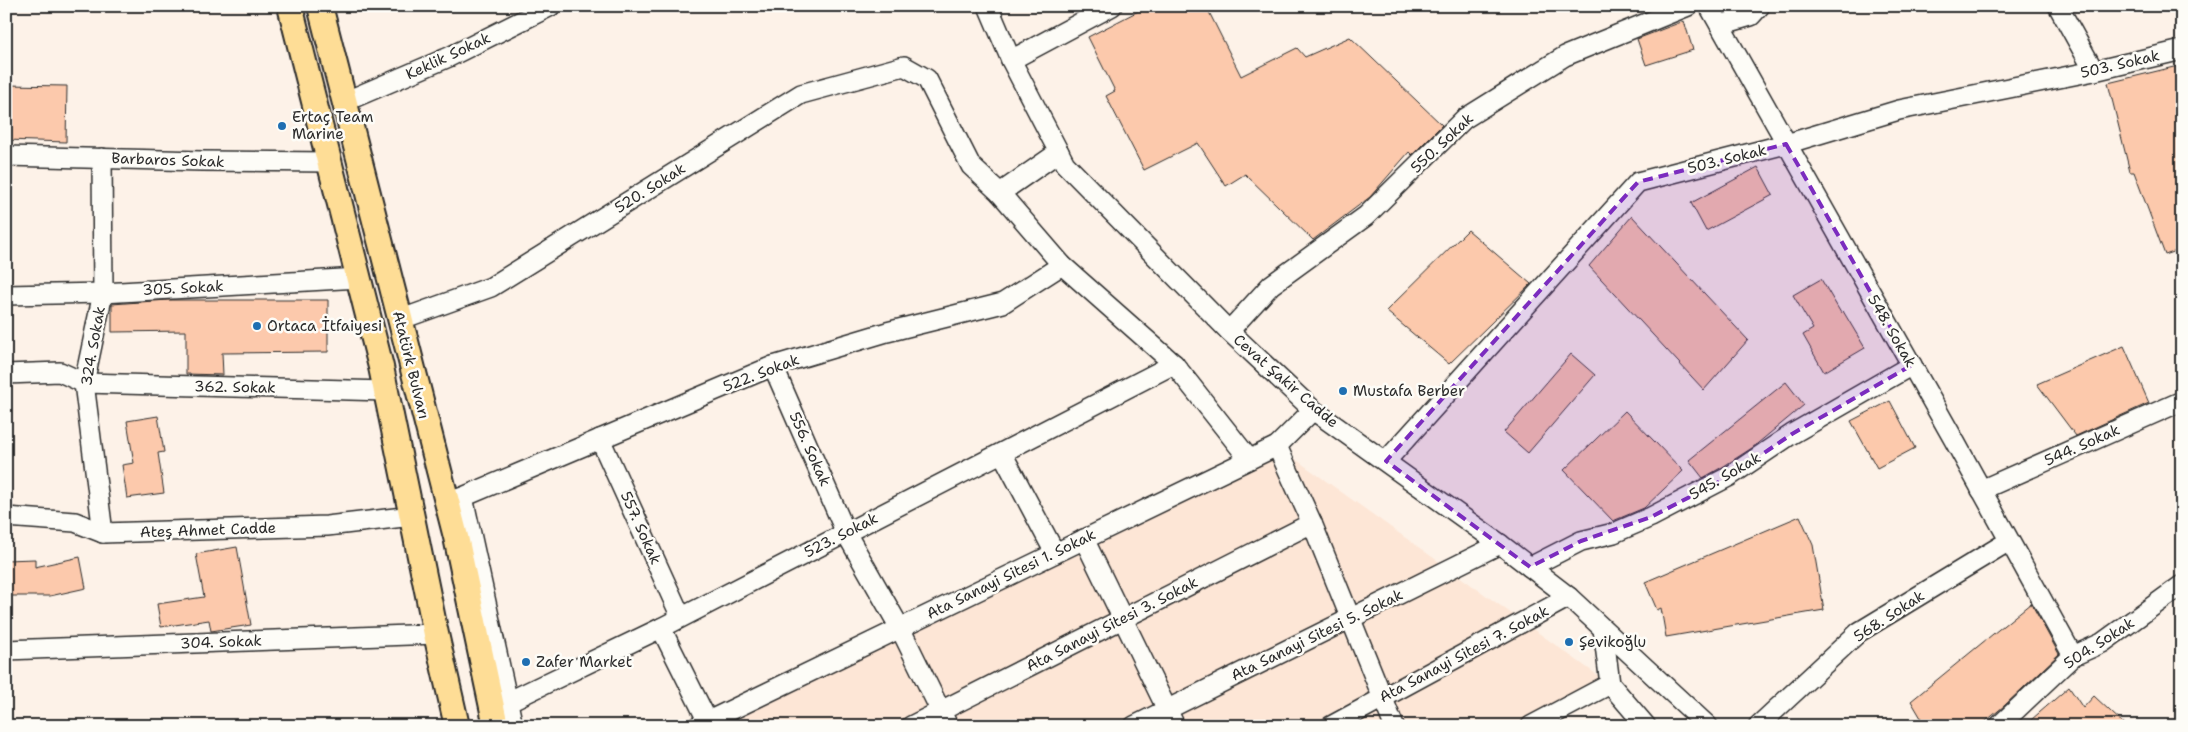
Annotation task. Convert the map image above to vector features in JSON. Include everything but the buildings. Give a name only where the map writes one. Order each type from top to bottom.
[{"type":"main road","name":"Atatürk Bulvarı","points":[[290,6],[386,391],[457,726]]},
{"type":"main road","name":"Atatürk Bulvarı","points":[[320,6],[399,320],[455,500],[498,713]]},
{"type":"street","name":"Keklik Sokak","points":[[344,102],[449,57],[551,6]]},
{"type":"street","name":"Cevat Şakir Cadde","points":[[988,6],[1011,60],[1065,164],[1229,331],[1313,410],[1500,544],[1569,597],[1708,726]]},
{"type":"street","points":[[1011,60],[1112,6]]},
{"type":"street","name":"550. Sokak","points":[[1229,331],[1271,285],[1366,216],[1464,119],[1566,56],[1688,6]]},
{"type":"street","name":"548. Sokak","points":[[1710,6],[2073,656]]},
{"type":"street","points":[[1720,25],[1751,16],[1760,6]]},
{"type":"street","points":[[2058,6],[2094,71]]},
{"type":"street","name":"503. Sokak","points":[[1386,462],[1638,182],[1786,144],[1899,110],[2094,71],[2182,50]]},
{"type":"street","name":"520. Sokak","points":[[399,320],[491,288],[801,94],[904,66],[927,79],[971,166],[1000,193]]},
{"type":"street","points":[[1059,152],[1000,193],[1062,265],[1174,364],[1249,459]]},
{"type":"street","name":"Barbaros Sokak","points":[[6,156],[330,162]]},
{"type":"street","name":"324. Sokak","points":[[102,158],[103,293],[84,384],[103,533]]},
{"type":"street","name":"522. Sokak","points":[[455,500],[773,366],[887,332],[1003,303],[1062,265]]},
{"type":"street","name":"305. Sokak","points":[[6,295],[103,293],[359,278]]},
{"type":"street","name":"523. Sokak","points":[[498,713],[1174,364]]},
{"type":"street","name":"545. Sokak","points":[[1530,566],[1581,541],[1614,533],[1651,517],[1730,476],[1792,434],[1912,365]]},
{"type":"street","name":"556. Sokak","points":[[773,366],[846,533],[900,628],[944,718]]},
{"type":"street","points":[[6,374],[60,372],[84,384]]},
{"type":"street","name":"362. Sokak","points":[[84,384],[386,391]]},
{"type":"street","name":"544. Sokak","points":[[1982,490],[2182,401]]},
{"type":"street","name":"Ata Sanayi Sitesi 1. Sokak","points":[[705,724],[1277,446],[1313,410]]},
{"type":"street","name":"557. Sokak","points":[[600,439],[681,617]]},
{"type":"street","points":[[1277,446],[1312,523],[1394,726]]},
{"type":"street","points":[[1002,453],[1055,553]]},
{"type":"street","name":"Ateş Ahmet Cadde","points":[[6,517],[75,522],[103,533],[327,526],[412,516]]},
{"type":"street","name":"Ata Sanayi Sitesi 3. Sokak","points":[[912,726],[944,718],[1122,619],[1312,523]]},
{"type":"street","points":[[1084,539],[1171,718]]},
{"type":"street","name":"568. Sokak","points":[[1758,726],[1859,632],[2009,541]]},
{"type":"street","name":"Ata Sanayi Sitesi 5. Sokak","points":[[1134,726],[1171,718],[1351,618],[1500,544]]},
{"type":"street","name":"504. Sokak","points":[[1999,726],[2073,656],[2102,643],[2182,586]]},
{"type":"street","name":"Ata Sanayi Sitesi 7. Sokak","points":[[1331,726],[1569,597]]},
{"type":"street","points":[[661,628],[705,724]]},
{"type":"street","points":[[1603,629],[1610,684],[1646,726]]},
{"type":"street","name":"304. Sokak","points":[[6,650],[436,634]]},
{"type":"street","points":[[1531,726],[1610,684]]},
{"type":"street","points":[[498,713],[513,726]]},
{"type":"highlighted area","points":[[1786,144],[1912,365],[1792,434],[1730,476],[1651,517],[1581,541],[1530,567],[1386,461],[1638,182]]},
{"type":"shaded area","points":[[1277,446],[1610,684],[1531,726],[698,726]]},
{"type":"place","name":"Ertaç Team Marine","points":[[282,126]]},
{"type":"place","name":"Ortaca İtfaiyesi","points":[[257,326]]},
{"type":"place","name":"Mustafa Berber","points":[[1343,391]]},
{"type":"place","name":"Şevikoğlu","points":[[1569,642]]},
{"type":"place","name":"Zafer Market","points":[[526,662]]}]
